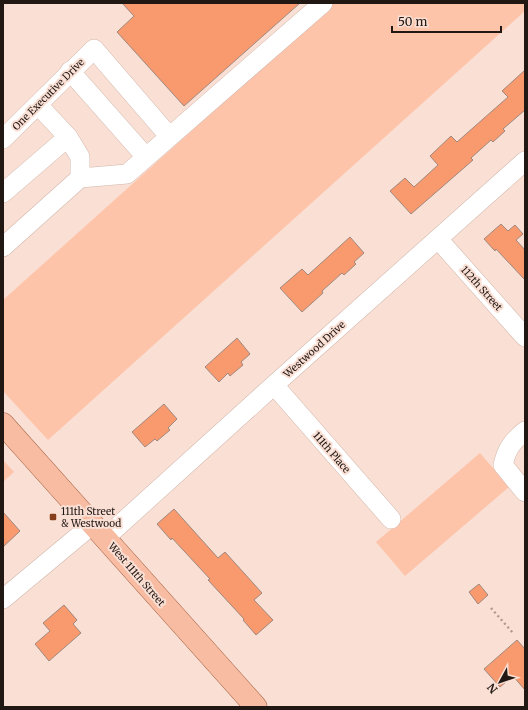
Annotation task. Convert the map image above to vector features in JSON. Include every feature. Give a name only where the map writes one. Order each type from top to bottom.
[{"type":"main road","name":"West 111th Street","points":[[3,424],[256,707]]},
{"type":"street","points":[[3,247],[80,178],[127,174],[323,3]]},
{"type":"street","name":"One Executive Drive","points":[[3,139],[70,71],[94,49],[169,136]]},
{"type":"street","points":[[70,71],[146,157]]},
{"type":"street","points":[[38,105],[68,137],[80,157],[80,178]]},
{"type":"street","points":[[3,193],[68,137]]},
{"type":"street","name":"Westwood Drive","points":[[3,599],[99,531],[274,385],[525,161]]},
{"type":"street","name":"112th Street","points":[[438,239],[525,337]]},
{"type":"street","name":"111th Place","points":[[274,385],[391,519]]},
{"type":"street","points":[[525,431],[512,442],[506,452],[503,465],[525,492]]},
{"type":"path","points":[[491,608],[513,633]]},
{"type":"shaded area","points":[[334,3],[525,3],[525,11],[48,440],[3,391],[3,300]]},
{"type":"shaded area","points":[[480,453],[509,487],[405,576],[376,542]]},
{"type":"shaded area","points":[[3,460],[14,472],[3,482]]},
{"type":"building","points":[[122,3],[300,3],[184,106],[117,32],[134,16]]},
{"type":"building","points":[[525,70],[525,110],[503,129],[505,131],[493,142],[491,140],[471,158],[473,160],[411,214],[390,191],[405,178],[414,187],[438,165],[430,156],[451,136],[457,142],[508,97],[502,91]]},
{"type":"building","points":[[501,224],[508,231],[515,225],[523,234],[516,240],[525,250],[525,280],[496,249],[495,251],[484,239]]},
{"type":"building","points":[[350,237],[364,253],[354,262],[356,264],[344,275],[342,273],[302,312],[280,288],[302,269],[308,275]]},
{"type":"building","points":[[237,338],[250,354],[241,362],[243,365],[230,376],[228,373],[219,382],[205,367]]},
{"type":"building","points":[[164,404],[177,419],[168,428],[170,430],[157,441],[155,439],[145,447],[132,432]]},
{"type":"building","points":[[174,509],[218,558],[225,552],[262,593],[254,600],[273,620],[256,635],[243,620],[244,619],[208,580],[210,579],[157,524]]},
{"type":"building","points":[[3,512],[20,531],[3,547]]},
{"type":"building","points":[[479,584],[488,595],[478,604],[469,592]]},
{"type":"building","points":[[64,605],[77,620],[73,624],[81,633],[49,661],[35,644],[50,631],[43,623]]},
{"type":"building","points":[[517,640],[525,649],[525,690],[513,676],[500,687],[484,669]]},
{"type":"place","name":"111th Street & Westwood","points":[[53,517]]}]
